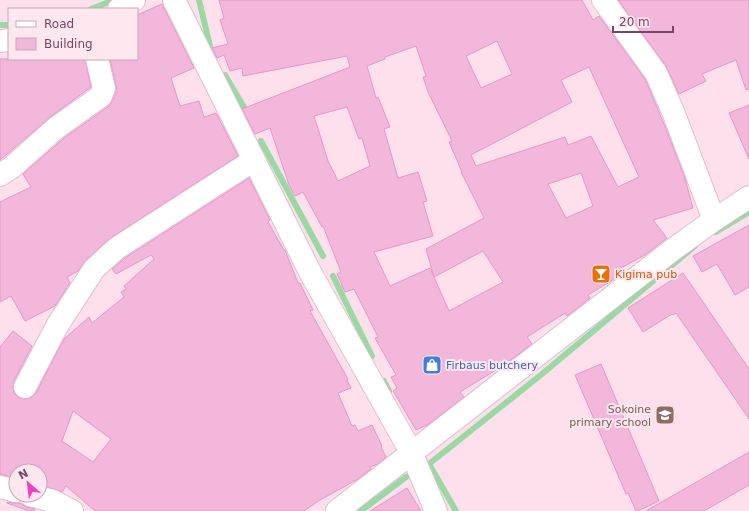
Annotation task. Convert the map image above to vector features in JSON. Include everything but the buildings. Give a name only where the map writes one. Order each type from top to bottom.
[{"type":"street","points":[[121,8],[134,0]]},
{"type":"street","points":[[174,0],[310,272],[411,452],[436,511]]},
{"type":"street","points":[[603,0],[656,74],[674,114],[714,220]]},
{"type":"street","points":[[0,176],[56,128],[101,96],[104,88],[97,60]]},
{"type":"street","points":[[25,387],[57,326],[94,269],[117,248],[254,160]]},
{"type":"street","points":[[337,511],[671,251],[749,197]]},
{"type":"street","points":[[48,500],[72,511]]},
{"type":"waterway","points":[[94,8],[114,0]]},
{"type":"waterway","points":[[199,0],[210,46]]},
{"type":"waterway","points":[[0,25],[8,25]]},
{"type":"waterway","points":[[225,75],[248,114]]},
{"type":"waterway","points":[[261,141],[323,256]]},
{"type":"waterway","points":[[716,232],[749,212]]},
{"type":"waterway","points":[[456,511],[429,464],[542,374],[695,246]]},
{"type":"waterway","points":[[333,276],[372,356]]},
{"type":"waterway","points":[[384,381],[389,391]]},
{"type":"waterway","points":[[361,511],[406,477]]},
{"type":"place","name":"Kigima pub","points":[[601,274]]},
{"type":"place","name":"Firbaus butchery","points":[[432,365]]},
{"type":"place","name":"Sokoine primary school","points":[[665,415]]}]
